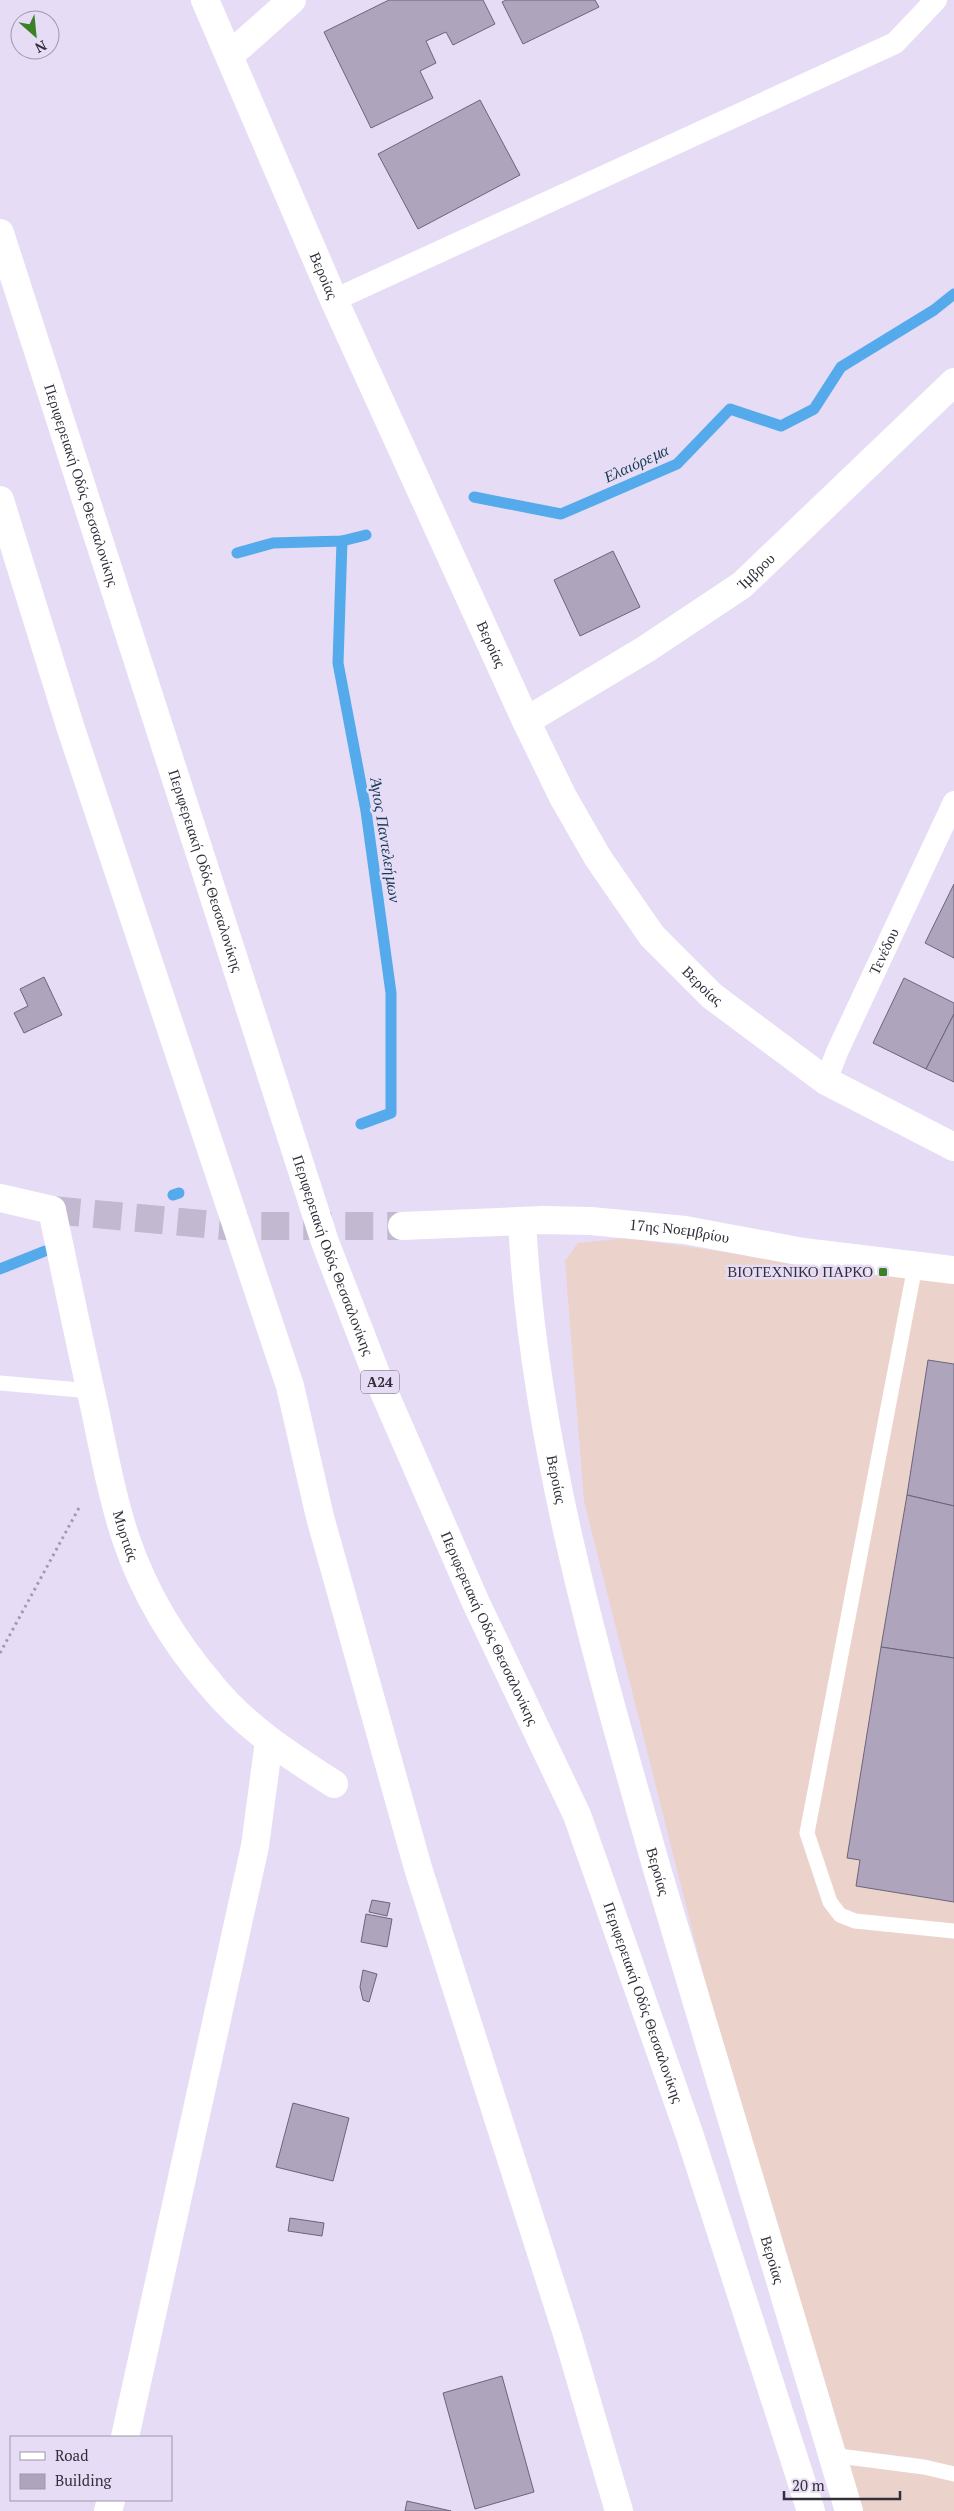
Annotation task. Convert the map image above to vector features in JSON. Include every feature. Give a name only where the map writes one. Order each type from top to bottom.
[{"type":"main road","name":"Βεροίας","points":[[205,0],[334,300],[526,721],[563,797],[598,858],[652,936],[712,996],[826,1081],[954,1147]]},
{"type":"main road","points":[[230,55],[292,0]]},
{"type":"main road","name":"Περιφερειακή Οδός Θεσσαλονίκης","points":[[0,233],[325,1242],[377,1376],[476,1603],[577,1814],[689,2133],[811,2511]]},
{"type":"main road","name":"Ίμβρου","points":[[526,721],[646,649],[742,585],[954,382]]},
{"type":"main road","points":[[0,500],[74,738],[290,1386],[320,1517],[418,1868],[568,2337],[619,2511]]},
{"type":"main road","points":[[0,1198],[52,1210]]},
{"type":"main road","points":[[0,1208],[52,1210]]},
{"type":"main road","name":"Μυρτιάς","points":[[52,1210],[107,1464],[126,1539],[143,1580],[161,1616],[183,1650],[212,1687],[269,1741],[334,1784]]},
{"type":"main road","name":"Βεροίας","points":[[522,1221],[525,1279],[549,1440],[562,1510],[583,1594],[640,1807],[849,2511]]},
{"type":"main road","name":"17ης Νοεμβρίου","points":[[402,1226],[522,1221],[591,1221],[685,1230],[803,1252],[954,1270]]},
{"type":"main road","points":[[124,2436],[255,1846],[269,1741]]},
{"type":"street","points":[[334,300],[895,43],[936,0]]},
{"type":"street","name":"Τενέδου","points":[[826,1081],[837,1052],[951,816]]},
{"type":"lane","points":[[915,1266],[807,1833],[830,1902],[840,1915],[855,1921],[954,1931]]},
{"type":"lane","points":[[0,1383],[90,1391]]},
{"type":"lane","points":[[831,2455],[924,2467],[954,2474]]},
{"type":"path","points":[[0,1653],[74,1516],[107,1464]]},
{"type":"shaded area","points":[[627,1238],[890,1276],[954,1282],[954,2511],[857,2511],[721,2044],[584,1501],[565,1261],[578,1243]]},
{"type":"building","points":[[389,0],[483,0],[495,24],[453,45],[446,32],[426,41],[436,63],[420,71],[433,98],[371,128],[324,32]]},
{"type":"building","points":[[506,0],[595,0],[599,7],[523,44],[502,2]]},
{"type":"building","points":[[480,100],[520,175],[418,229],[378,154]]},
{"type":"building","points":[[613,551],[640,607],[580,636],[554,580]]},
{"type":"building","points":[[954,884],[954,958],[925,943]]},
{"type":"building","points":[[44,977],[62,1015],[24,1033],[14,1013],[28,1006],[20,989]]},
{"type":"building","points":[[904,978],[954,1003],[954,1014],[926,1069],[873,1043]]},
{"type":"building","points":[[954,1014],[954,1082],[926,1069]]},
{"type":"building","points":[[928,1360],[954,1364],[954,1506],[907,1495]]},
{"type":"building","points":[[907,1495],[954,1506],[954,1658],[881,1647]]},
{"type":"building","points":[[881,1647],[954,1658],[954,1902],[856,1886],[860,1860],[847,1858]]},
{"type":"building","points":[[372,1900],[390,1903],[387,1916],[369,1912]]},
{"type":"building","points":[[366,1914],[392,1919],[387,1947],[361,1942]]},
{"type":"building","points":[[363,1970],[377,1974],[369,2002],[363,2000],[360,1987]]},
{"type":"building","points":[[293,2103],[349,2118],[333,2181],[276,2167]]},
{"type":"building","points":[[290,2218],[324,2223],[322,2236],[288,2231]]},
{"type":"building","points":[[502,2376],[534,2492],[475,2509],[443,2393]]},
{"type":"building","points":[[407,2501],[451,2511],[405,2511]]},
{"type":"waterway","name":"Ελαιόρεμα","points":[[474,497],[561,514],[677,464],[730,409],[781,426],[814,409],[841,367],[934,310],[954,294]]},
{"type":"waterway","name":"Ελαιόρεμα","points":[[237,553],[273,543],[342,541],[366,535]]},
{"type":"waterway","name":"Άγιος Παντελεήμων","points":[[342,541],[338,663],[366,811],[391,993],[391,1113],[361,1124]]},
{"type":"waterway","name":"Άγιος Παντελεήμων","points":[[173,1195],[179,1193]]},
{"type":"waterway","name":"Άγιος Παντελεήμων","points":[[0,1269],[45,1251]]},
{"type":"tunnel","points":[[52,1210],[225,1226],[402,1226]]},
{"type":"place","name":"ΒΙΟΤΕΧΝΙΚΟ ΠΑΡΚΟ","points":[[883,1272]]}]
